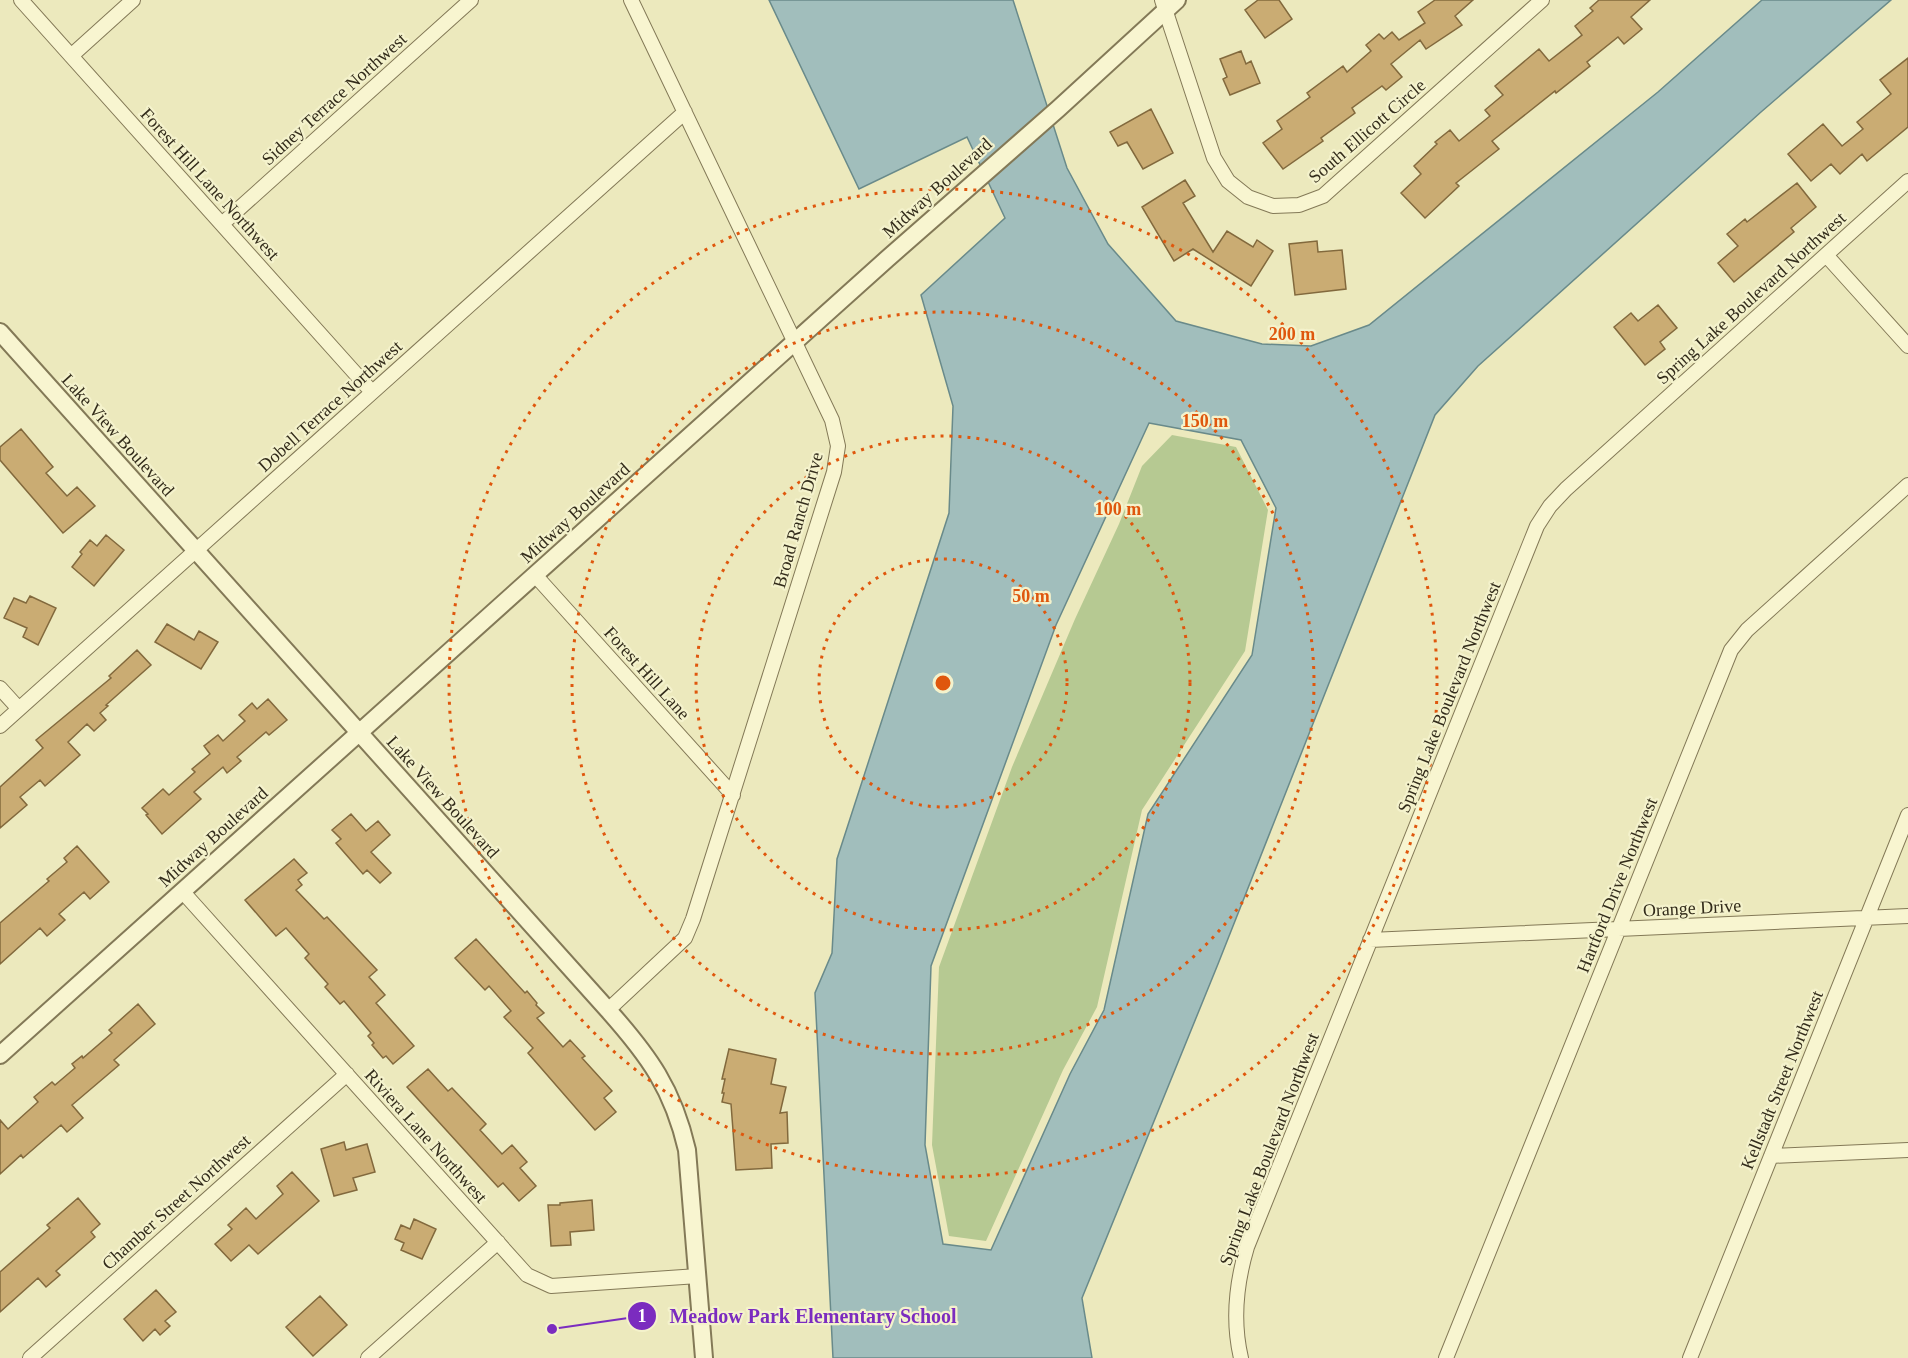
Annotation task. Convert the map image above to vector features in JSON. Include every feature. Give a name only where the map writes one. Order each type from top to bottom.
[{"type":"street","name":"Forest Hill Lane Northwest","points":[[21,0],[372,392]]},
{"type":"street","points":[[71,56],[133,0]]},
{"type":"street","name":"Sidney Terrace Northwest","points":[[222,224],[471,0]]},
{"type":"street","name":"Broad Ranch Drive","points":[[608,1010],[685,938],[693,919],[834,472],[838,446],[832,420],[631,0]]},
{"type":"street","name":"South Ellicott Circle","points":[[1168,3],[1214,158],[1228,181],[1248,197],[1273,206],[1299,205],[1323,196],[1542,0]]},
{"type":"street","name":"Midway Boulevard","points":[[0,1055],[981,175],[1058,109],[1168,3]]},
{"type":"street","name":"Dobell Terrace Northwest","points":[[0,726],[684,112]]},
{"type":"street","name":"Spring Lake Boulevard Northwest","points":[[1241,1358],[1235,1308],[1237,1287],[1247,1247],[1537,526],[1550,506],[1566,489],[1908,181]]},
{"type":"street","points":[[1826,255],[1908,346]]},
{"type":"street","name":"Lake View Boulevard","points":[[0,332],[608,1010],[649,1059],[666,1087],[681,1126],[690,1175],[704,1358]]},
{"type":"street","name":"Hartford Drive Northwest","points":[[1446,1358],[1731,650],[1747,630],[1908,485]]},
{"type":"street","name":"Forest Hill Lane","points":[[535,574],[733,795]]},
{"type":"street","points":[[0,688],[19,709]]},
{"type":"street","name":"Kellstadt Street Northwest","points":[[1690,1358],[1908,815]]},
{"type":"street","name":"Riviera Lane Northwest","points":[[182,891],[528,1275],[551,1286],[698,1276]]},
{"type":"street","name":"Orange Drive","points":[[1370,940],[1908,916]]},
{"type":"street","name":"Chamber Street Northwest","points":[[30,1358],[347,1074]]},
{"type":"street","points":[[1771,1156],[1908,1150]]},
{"type":"street","points":[[368,1358],[498,1242]]},
{"type":"green space","points":[[1172,435],[1236,447],[1268,510],[1245,651],[1142,810],[1097,1007],[1063,1070],[986,1241],[949,1236],[932,1145],[939,967],[1012,767],[1075,619],[1119,524],[1142,466]]},
{"type":"water","points":[[769,0],[1013,0],[1067,168],[1108,244],[1176,321],[1262,344],[1311,346],[1369,325],[1658,92],[1762,0],[1891,0],[1761,112],[1478,366],[1435,415],[1218,964],[1082,1298],[1092,1358],[833,1358],[815,993],[832,953],[837,859],[949,513],[953,406],[921,295],[1005,218],[967,137],[859,189]],"holes":[[[1149,423],[1241,440],[1276,508],[1252,655],[1148,814],[1104,1010],[1070,1074],[991,1250],[943,1244],[925,1145],[931,966],[1056,625]]]},
{"type":"building","points":[[1258,0],[1279,0],[1292,19],[1265,38],[1245,10]]},
{"type":"building","points":[[1435,0],[1473,0],[1455,16],[1462,25],[1426,49],[1420,40],[1391,64],[1402,77],[1386,90],[1382,86],[1352,108],[1355,113],[1321,138],[1323,141],[1283,169],[1263,143],[1282,129],[1277,121],[1310,97],[1307,93],[1343,66],[1347,72],[1371,51],[1366,45],[1379,34],[1384,39],[1392,32],[1399,40],[1425,23],[1418,12]]},
{"type":"building","points":[[1599,0],[1650,0],[1631,17],[1642,29],[1624,44],[1618,37],[1587,62],[1590,66],[1492,141],[1499,149],[1456,183],[1459,186],[1425,218],[1401,193],[1421,174],[1414,166],[1437,144],[1435,142],[1450,130],[1459,141],[1490,116],[1485,110],[1503,95],[1495,86],[1539,49],[1549,61],[1582,35],[1575,26],[1593,11],[1590,8]]},
{"type":"building","points":[[1241,51],[1246,64],[1251,61],[1260,83],[1230,95],[1223,79],[1227,77],[1220,59]]},
{"type":"building","points":[[1908,58],[1908,127],[1867,161],[1862,154],[1840,174],[1831,164],[1811,181],[1788,154],[1823,124],[1842,146],[1863,129],[1857,122],[1891,94],[1880,80]]},
{"type":"building","points":[[1151,109],[1173,153],[1143,169],[1127,142],[1118,146],[1110,132]]},
{"type":"building","points":[[1185,180],[1195,196],[1183,203],[1213,252],[1227,231],[1253,247],[1257,240],[1273,251],[1251,286],[1193,249],[1174,261],[1142,207]]},
{"type":"building","points":[[1797,183],[1816,207],[1791,228],[1794,232],[1734,282],[1718,263],[1738,246],[1727,234],[1745,219],[1747,222]]},
{"type":"building","points":[[1317,241],[1318,252],[1342,250],[1346,289],[1295,295],[1289,244]]},
{"type":"building","points":[[1658,305],[1677,328],[1660,342],[1665,349],[1645,365],[1614,327],[1631,313],[1638,321]]},
{"type":"building","points":[[21,429],[53,467],[46,473],[67,496],[77,487],[95,506],[63,533],[0,460],[0,447]]},
{"type":"building","points":[[106,535],[124,550],[94,586],[72,567],[90,540],[97,546]]},
{"type":"building","points":[[30,596],[56,608],[38,645],[23,637],[27,628],[4,618],[14,598],[26,603]]},
{"type":"building","points":[[167,624],[194,640],[199,631],[218,642],[201,669],[155,642]]},
{"type":"building","points":[[137,650],[151,665],[106,705],[108,706],[100,713],[106,720],[94,731],[87,724],[68,742],[80,755],[45,786],[40,780],[20,797],[27,805],[0,828],[0,787],[43,748],[36,740],[111,678],[109,676]]},
{"type":"building","points":[[268,699],[287,720],[269,735],[266,732],[237,757],[241,761],[227,773],[223,767],[194,792],[201,799],[162,834],[142,808],[163,789],[169,795],[195,772],[192,769],[210,754],[204,746],[218,735],[223,741],[245,721],[239,715],[252,703],[257,709]]},
{"type":"building","points":[[351,814],[366,831],[378,821],[390,835],[371,852],[391,873],[380,883],[367,870],[363,874],[336,843],[341,839],[332,830]]},
{"type":"building","points":[[77,846],[109,882],[90,899],[84,892],[59,914],[65,920],[47,936],[40,928],[0,964],[0,923],[49,881],[47,879],[67,862],[64,858]]},
{"type":"building","points":[[294,859],[307,873],[298,880],[302,885],[296,890],[324,919],[327,917],[377,970],[369,977],[385,995],[376,1003],[414,1046],[393,1064],[386,1056],[383,1058],[372,1045],[374,1043],[368,1036],[371,1033],[344,1001],[340,1004],[325,987],[328,984],[305,958],[309,954],[286,928],[276,936],[245,900]]},
{"type":"building","points":[[476,939],[537,1003],[536,1005],[544,1013],[537,1018],[563,1047],[570,1040],[585,1056],[582,1058],[612,1091],[604,1098],[616,1112],[595,1130],[528,1053],[533,1048],[504,1017],[511,1011],[489,986],[485,990],[455,958]]},
{"type":"building","points":[[138,1004],[155,1024],[114,1060],[119,1065],[72,1105],[83,1118],[67,1132],[61,1125],[23,1158],[21,1155],[0,1174],[0,1120],[8,1129],[38,1102],[34,1097],[52,1082],[55,1085],[75,1068],[72,1064],[82,1056],[83,1058],[112,1033],[109,1030]]},
{"type":"building","points":[[729,1049],[776,1059],[771,1084],[786,1087],[780,1113],[787,1112],[788,1143],[771,1144],[772,1168],[736,1170],[731,1104],[722,1102],[725,1079],[722,1079]]},
{"type":"building","points":[[428,1069],[448,1091],[452,1088],[486,1124],[480,1130],[502,1154],[512,1145],[527,1162],[520,1168],[536,1186],[519,1201],[503,1183],[498,1187],[407,1087]]},
{"type":"building","points":[[344,1142],[346,1150],[367,1144],[375,1172],[353,1178],[357,1190],[334,1196],[321,1149]]},
{"type":"building","points":[[292,1172],[319,1201],[258,1254],[249,1245],[231,1261],[215,1244],[232,1229],[228,1225],[246,1208],[256,1219],[283,1194],[277,1186]]},
{"type":"building","points":[[78,1198],[100,1224],[91,1232],[95,1237],[56,1271],[60,1275],[46,1287],[38,1278],[0,1312],[0,1272],[50,1228],[47,1225]]},
{"type":"building","points":[[592,1200],[594,1230],[570,1232],[571,1245],[551,1246],[548,1205]]},
{"type":"building","points":[[414,1219],[436,1229],[422,1259],[401,1250],[404,1243],[395,1239],[401,1225],[410,1229]]},
{"type":"building","points":[[156,1290],[176,1312],[165,1321],[170,1326],[160,1335],[155,1329],[143,1341],[124,1319]]},
{"type":"building","points":[[320,1296],[347,1325],[313,1356],[286,1327]]},
{"type":"place","name":"Meadow Park Elementary School","points":[[552,1329]]}]
